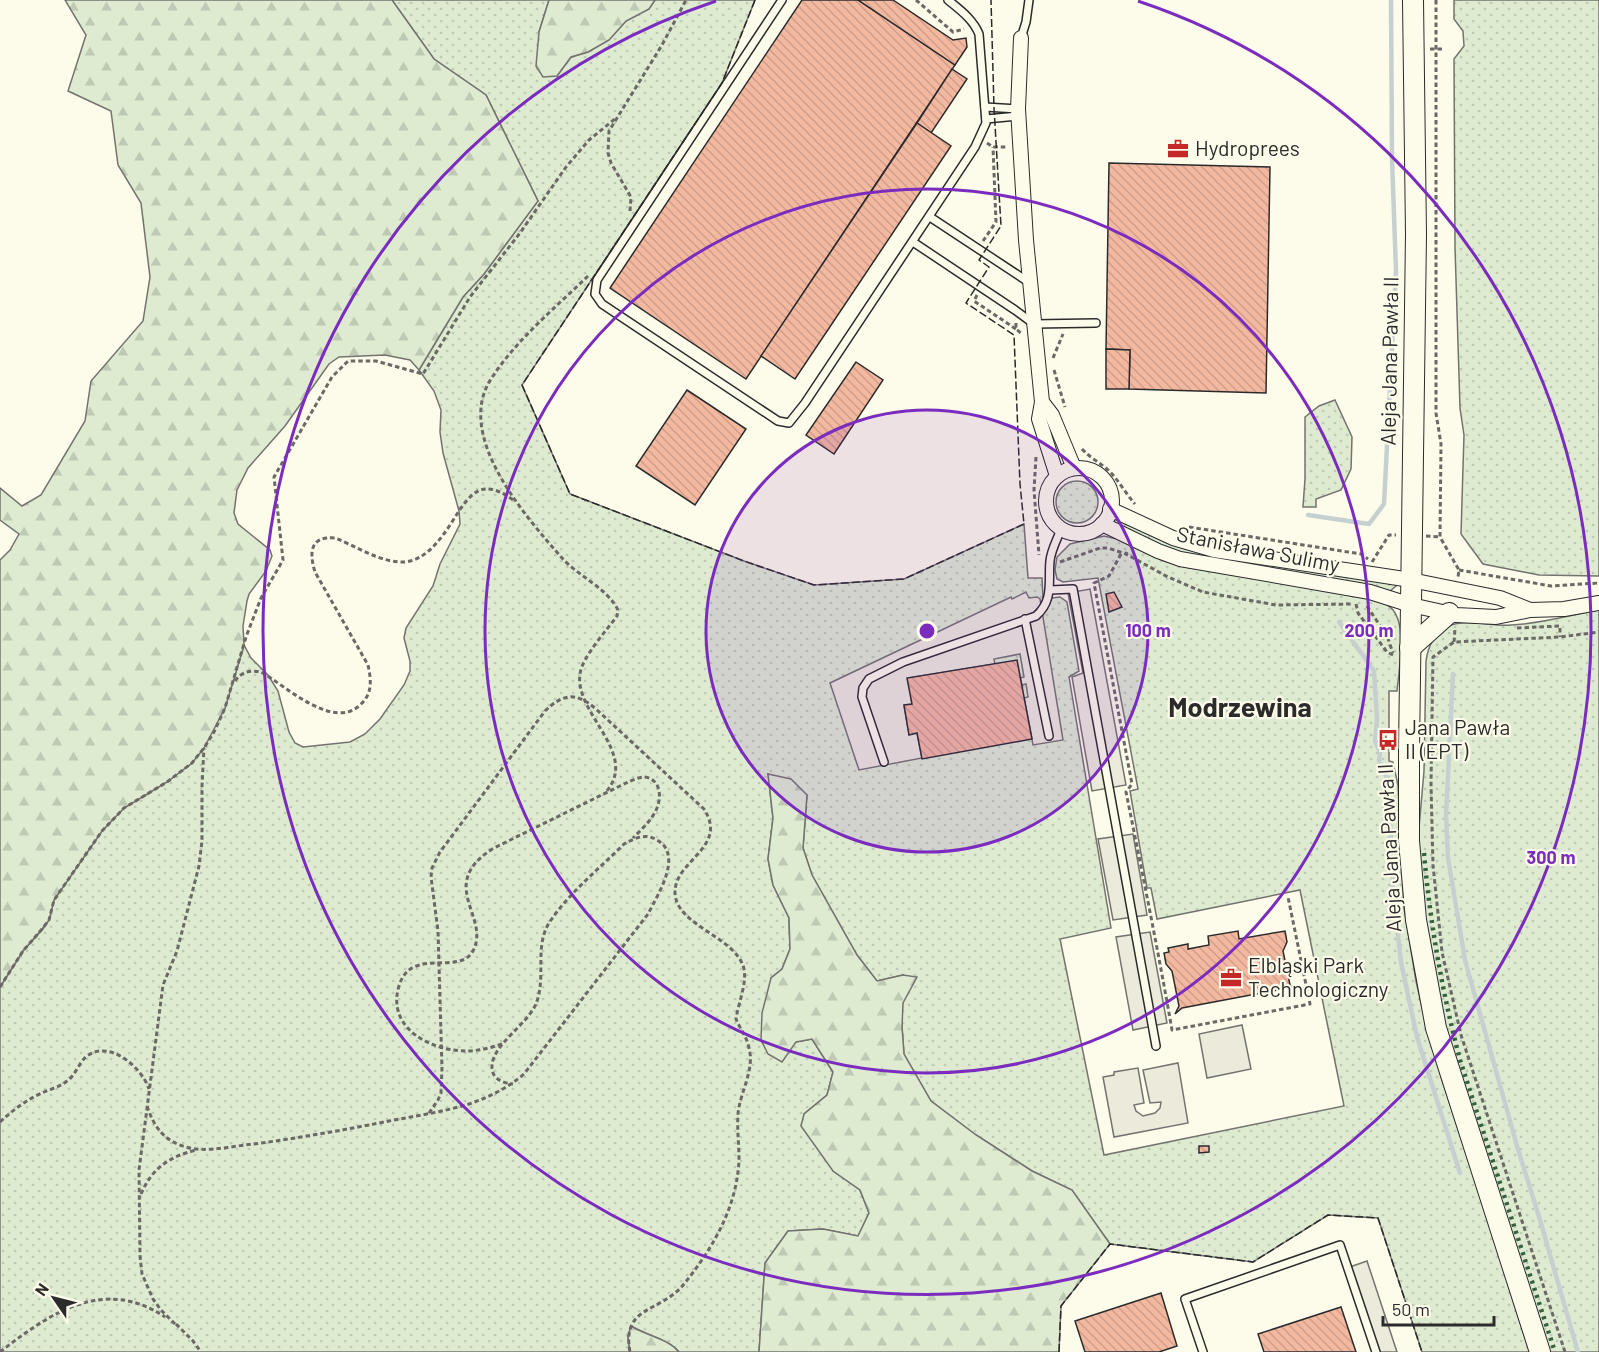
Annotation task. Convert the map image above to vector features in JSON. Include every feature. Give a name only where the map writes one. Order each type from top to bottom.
[{"type":"street","name":"Aleja Jana Pawła II","points":[[1413,0],[1416,234],[1411,605],[1402,652],[1409,841],[1416,920],[1436,1028],[1540,1352]]},
{"type":"street","points":[[1021,38],[1018,112],[1026,240],[1042,402],[1039,419],[1057,476]]},
{"type":"street","points":[[1042,402],[1052,415],[1074,468]]},
{"type":"street","points":[[1074,468],[1085,468],[1095,472],[1109,488],[1112,499],[1110,509],[1102,524],[1093,531],[1083,534],[1061,529],[1052,521],[1046,510],[1049,486],[1057,476],[1074,468]]},
{"type":"street","name":"Stanisława Sulimy","points":[[1110,509],[1173,538],[1214,550],[1411,580],[1500,598],[1530,610]]},
{"type":"street","name":"Stanisława Sulimy","points":[[1102,524],[1180,559],[1370,592],[1411,605],[1449,613],[1496,617],[1530,610]]},
{"type":"street","points":[[1530,610],[1564,609],[1599,603]]},
{"type":"street","points":[[1402,652],[1449,613]]},
{"type":"lane","points":[[782,0],[597,280],[595,294],[602,304],[778,421],[789,423],[805,404],[980,138],[986,119],[979,34],[976,25],[948,0]]},
{"type":"lane","points":[[1021,38],[1029,0]]},
{"type":"lane","points":[[985,107],[1018,112]]},
{"type":"lane","points":[[986,119],[1018,112]]},
{"type":"lane","points":[[930,217],[1031,284]]},
{"type":"lane","points":[[913,242],[1034,324],[1096,323]]},
{"type":"lane","points":[[884,762],[862,697],[863,688],[869,679],[903,662],[1036,615],[1044,608],[1050,590],[1050,561],[1053,546],[1061,529]]},
{"type":"lane","points":[[1050,590],[1073,589],[1156,1046]]},
{"type":"lane","points":[[1025,619],[1049,736]]},
{"type":"lane","points":[[1203,1352],[1185,1299],[1340,1245],[1376,1352]]},
{"type":"path","points":[[627,219],[631,197],[627,188],[613,171],[608,153],[609,130],[662,45],[686,0]]},
{"type":"path","points":[[916,0],[953,32],[963,28],[968,32]]},
{"type":"path","points":[[1436,0],[1436,413],[1442,444],[1440,537],[1459,570],[1551,586],[1599,584]]},
{"type":"path","points":[[0,987],[23,951],[49,920],[54,900],[102,831],[124,808],[167,782],[192,763],[204,748],[225,708],[246,637],[261,598],[283,560],[274,477],[332,377],[348,361],[376,361],[423,374],[470,297],[520,233],[566,166],[589,140],[616,118]]},
{"type":"path","points":[[980,138],[993,147],[1007,147]]},
{"type":"path","points":[[591,273],[543,318],[491,379],[485,391],[481,418],[484,439],[494,464],[517,503],[570,567],[611,599],[618,610],[617,616],[583,664],[580,672],[585,700],[611,746],[615,759],[614,780],[605,793]]},
{"type":"path","points":[[1016,310],[1016,329],[1022,333],[1023,339]]},
{"type":"path","points":[[1063,324],[1063,335],[1052,359],[1056,383],[1068,416]]},
{"type":"path","points":[[1078,443],[1089,456],[1113,475],[1139,508]]},
{"type":"path","points":[[232,685],[238,676],[252,670],[261,672],[325,710],[344,714],[352,711],[366,699],[371,678],[368,665],[315,572],[311,559],[314,545],[326,537],[335,538],[387,560],[396,562],[416,560],[430,550],[465,501],[476,491],[483,488],[493,489],[517,503]]},
{"type":"path","points":[[1181,526],[1361,554],[1372,561]]},
{"type":"path","points":[[1131,545],[1126,554],[1166,576],[1203,592],[1276,605],[1356,604],[1367,606],[1387,636],[1402,652]]},
{"type":"path","points":[[1121,554],[1109,576],[1094,583],[1132,784],[1126,792],[1172,1030],[1310,1004],[1288,897]]},
{"type":"path","points":[[1356,604],[1358,613],[1388,652],[1402,652]]},
{"type":"path","points":[[1565,1352],[1461,1035],[1442,952],[1433,865],[1431,784],[1433,657],[1454,642],[1560,637],[1599,632]]},
{"type":"path","points":[[429,1113],[441,1093],[442,1047],[438,931],[430,878],[435,860],[545,711],[560,699],[576,696],[585,700],[704,809],[710,826],[706,844],[678,879],[675,895],[685,913],[732,950],[744,966],[745,976],[736,1019],[745,1035],[751,1057],[750,1072],[740,1097],[737,1129],[739,1159],[731,1205],[724,1223],[685,1283],[675,1294],[638,1316],[631,1326],[628,1337],[630,1352]]},
{"type":"path","points":[[201,1352],[161,1310],[153,1299],[142,1274],[140,1170],[163,985],[182,933],[199,866],[202,841],[204,748]]},
{"type":"path","points":[[503,1043],[484,1049],[464,1051],[426,1041],[407,1029],[400,1018],[397,1002],[399,986],[407,972],[421,964],[461,961],[467,958],[475,946],[476,930],[469,908],[466,886],[468,877],[478,860],[494,848],[605,793],[631,781],[644,777],[650,779],[658,786],[660,798],[646,826],[576,890],[550,921],[542,936],[542,976],[536,1003],[520,1027],[494,1054],[492,1071],[501,1081],[513,1084]]},
{"type":"path","points":[[141,1194],[152,1176],[174,1156],[201,1149],[308,1137],[429,1113],[466,1105],[513,1084],[525,1074],[648,914],[657,896],[669,865],[669,854],[664,846],[651,837],[632,839]]},
{"type":"path","points":[[0,1122],[27,1101],[69,1080],[87,1056],[97,1051],[114,1053],[130,1063],[146,1080],[150,1090]]},
{"type":"path","points":[[147,1106],[152,1120],[162,1135],[178,1145],[201,1149]]},
{"type":"path","points":[[0,1352],[54,1314],[80,1303],[105,1298],[132,1300],[153,1309],[175,1324]]},
{"type":"green space","points":[[65,0],[392,0],[434,59],[486,95],[538,201],[484,274],[463,297],[419,370],[410,360],[385,355],[339,357],[329,364],[285,426],[248,468],[237,490],[234,513],[238,524],[270,550],[272,556],[266,571],[249,594],[243,626],[244,645],[225,708],[204,748],[192,763],[167,782],[124,808],[102,831],[54,900],[49,920],[23,951],[0,987],[0,560],[10,550],[19,534],[0,520],[0,488],[22,506],[41,495],[85,421],[91,381],[143,321],[150,277],[141,203],[118,165],[111,111],[68,91],[86,35]]},
{"type":"green space","points":[[392,0],[549,0],[539,32],[557,76],[571,57],[588,52],[609,40],[626,21],[649,9],[655,0],[755,0],[722,83],[522,385],[570,494],[744,561],[814,585],[904,579],[1024,524],[1028,578],[1042,578],[1043,599],[1060,597],[1067,602],[1079,671],[1069,677],[1111,928],[1060,939],[1104,1155],[1344,1106],[1300,890],[1157,919],[1151,888],[1147,888],[1130,791],[1138,789],[1098,578],[1063,582],[1057,579],[1055,570],[1057,557],[1070,544],[1104,536],[1117,539],[1164,561],[1185,567],[1377,599],[1393,610],[1400,627],[1401,649],[1397,691],[1389,691],[1389,734],[1386,734],[1386,743],[1389,744],[1389,761],[1393,762],[1398,785],[1404,908],[1416,981],[1441,1077],[1531,1352],[1422,1352],[1378,1218],[1328,1215],[1253,1262],[1110,1244],[1072,1190],[1032,1171],[976,1135],[931,1101],[904,1054],[903,975],[877,981],[857,955],[812,875],[803,848],[807,795],[768,774],[773,818],[768,859],[773,885],[789,918],[790,949],[782,969],[771,978],[796,1042],[812,1039],[833,1072],[827,1095],[804,1114],[833,1171],[860,1190],[869,1213],[858,1236],[823,1229],[788,1231],[765,1263],[759,1352],[679,1352],[669,1343],[631,1326],[628,1337],[630,1352],[0,1352],[0,987],[23,951],[49,920],[54,900],[102,831],[124,808],[167,782],[192,763],[225,708],[244,645],[251,658],[268,675],[278,691],[289,732],[295,743],[303,747],[350,742],[365,734],[380,719],[404,685],[410,671],[404,638],[406,628],[433,586],[440,564],[460,524],[459,511],[443,453],[440,432],[441,410],[434,391],[419,370],[463,297],[484,274],[538,201],[486,95],[434,59]]},
{"type":"green space","points":[[549,0],[655,0],[649,9],[626,21],[609,40],[588,52],[571,57],[557,76],[543,77],[536,66],[539,32]]},
{"type":"green space","points":[[1454,0],[1599,0],[1599,576],[1539,575],[1483,564],[1461,534],[1464,435],[1460,408],[1455,247],[1454,59],[1464,46],[1463,31],[1454,19]]},
{"type":"green space","points":[[1335,400],[1352,437],[1351,469],[1341,490],[1316,499],[1316,507],[1303,507],[1305,417],[1319,406]]},
{"type":"green space","points":[[1077,481],[1085,482],[1092,487],[1097,494],[1097,510],[1092,517],[1085,522],[1077,523],[1069,522],[1062,517],[1057,510],[1056,502],[1057,494],[1062,487],[1069,482]]},
{"type":"green space","points":[[1114,518],[1158,538],[1394,583],[1396,586],[1390,591],[1172,552],[1112,522]]},
{"type":"green space","points":[[1599,610],[1599,1352],[1549,1352],[1446,1031],[1428,946],[1418,839],[1424,771],[1426,661],[1435,637],[1442,630],[1454,624],[1470,622],[1522,624]]},
{"type":"green space","points":[[768,774],[791,779],[807,795],[803,848],[812,875],[857,955],[877,981],[903,975],[917,977],[903,1003],[904,1054],[931,1101],[976,1135],[1032,1171],[1072,1190],[1110,1244],[1061,1306],[1059,1352],[759,1352],[765,1263],[788,1231],[823,1229],[858,1236],[869,1213],[860,1190],[833,1171],[801,1126],[804,1114],[827,1095],[833,1072],[812,1039],[796,1042],[782,1062],[768,1054],[761,1040],[762,1013],[771,978],[782,969],[790,949],[789,918],[773,885],[768,859],[773,818]]},
{"type":"green space","points":[[631,1326],[669,1343],[679,1352],[630,1352],[628,1337]]},
{"type":"shaded area","points":[[1090,589],[1126,785],[1092,791],[1072,677],[1083,673],[1068,593]]},
{"type":"shaded area","points":[[1026,592],[1029,598],[1040,599],[1063,740],[1033,745],[1024,698],[1028,697],[1026,684],[1022,685],[1020,678],[1024,677],[1020,654],[994,659],[995,664],[908,678],[912,704],[904,706],[909,734],[917,733],[922,758],[859,770],[830,683]]},
{"type":"shaded area","points":[[1133,834],[1147,915],[1113,920],[1098,839]]},
{"type":"shaded area","points":[[1150,932],[1167,1023],[1133,1030],[1116,937]]},
{"type":"shaded area","points":[[1242,1025],[1251,1069],[1207,1078],[1199,1034]]},
{"type":"shaded area","points":[[1178,1063],[1188,1123],[1114,1137],[1103,1077],[1114,1075],[1114,1072],[1138,1068],[1144,1103],[1134,1105],[1136,1111],[1143,1116],[1155,1113],[1160,1108],[1161,1102],[1150,1103],[1143,1070]]},
{"type":"shaded area","points":[[1367,1261],[1397,1352],[1376,1352],[1347,1268]]},
{"type":"building","points":[[802,0],[858,0],[955,65],[746,379],[610,288]]},
{"type":"building","points":[[858,0],[893,0],[953,40],[966,38],[967,47],[955,65]]},
{"type":"building","points":[[952,69],[967,79],[931,133],[917,123]]},
{"type":"building","points":[[917,123],[951,146],[795,379],[761,356]]},
{"type":"building","points":[[1109,163],[1270,167],[1266,393],[1129,389],[1130,350],[1106,349]]},
{"type":"building","points":[[1106,349],[1130,350],[1129,389],[1106,389]]},
{"type":"building","points":[[856,362],[883,380],[834,454],[806,435]]},
{"type":"building","points":[[687,390],[746,429],[695,505],[636,466]]},
{"type":"building","points":[[1114,592],[1122,607],[1109,612],[1106,594]]},
{"type":"building","points":[[1017,660],[1032,739],[922,759],[917,733],[909,735],[904,705],[912,704],[907,678]]},
{"type":"building","name":"Elbląski Park Technologiczny","points":[[1238,931],[1239,939],[1285,931],[1287,942],[1283,951],[1290,985],[1296,992],[1288,988],[1182,1008],[1175,1014],[1179,1006],[1172,971],[1166,964],[1164,953],[1169,952],[1168,948],[1188,944],[1188,949],[1209,945],[1208,936]]},
{"type":"building","points":[[1199,1146],[1209,1146],[1209,1152],[1199,1153]]},
{"type":"building","points":[[1161,1293],[1177,1346],[1159,1352],[1085,1352],[1075,1321]]},
{"type":"building","points":[[1341,1307],[1356,1352],[1264,1352],[1258,1334]]},
{"type":"waterway","points":[[1308,515],[1369,524],[1384,504],[1396,271],[1392,159],[1391,0]]},
{"type":"waterway","points":[[1339,622],[1374,671],[1377,719],[1375,741],[1389,793],[1393,893],[1401,962],[1417,1037],[1460,1173]]},
{"type":"waterway","points":[[1453,674],[1446,816],[1448,858],[1465,960],[1578,1352]]},
{"type":"hedge","points":[[1424,853],[1438,957],[1460,1060],[1555,1352]]},
{"type":"fence","points":[[755,0],[722,83],[522,385],[570,494],[744,561],[814,585],[904,579],[1024,524],[1020,484],[1014,335],[966,303],[989,267],[979,260],[1001,226],[991,0]]},
{"type":"fence","points":[[1059,1352],[1061,1306],[1110,1244],[1253,1262],[1328,1215],[1378,1218],[1422,1352]]},
{"type":"place","name":"Hydroprees","points":[[1178,149]]},
{"type":"place","name":"Jana Pawła II (EPT)","points":[[1388,740]]},
{"type":"place","name":"Elbląski Park Technologiczny","points":[[1231,978]]},
{"type":"district","name":"Modrzewina","points":[[1240,708]]}]
